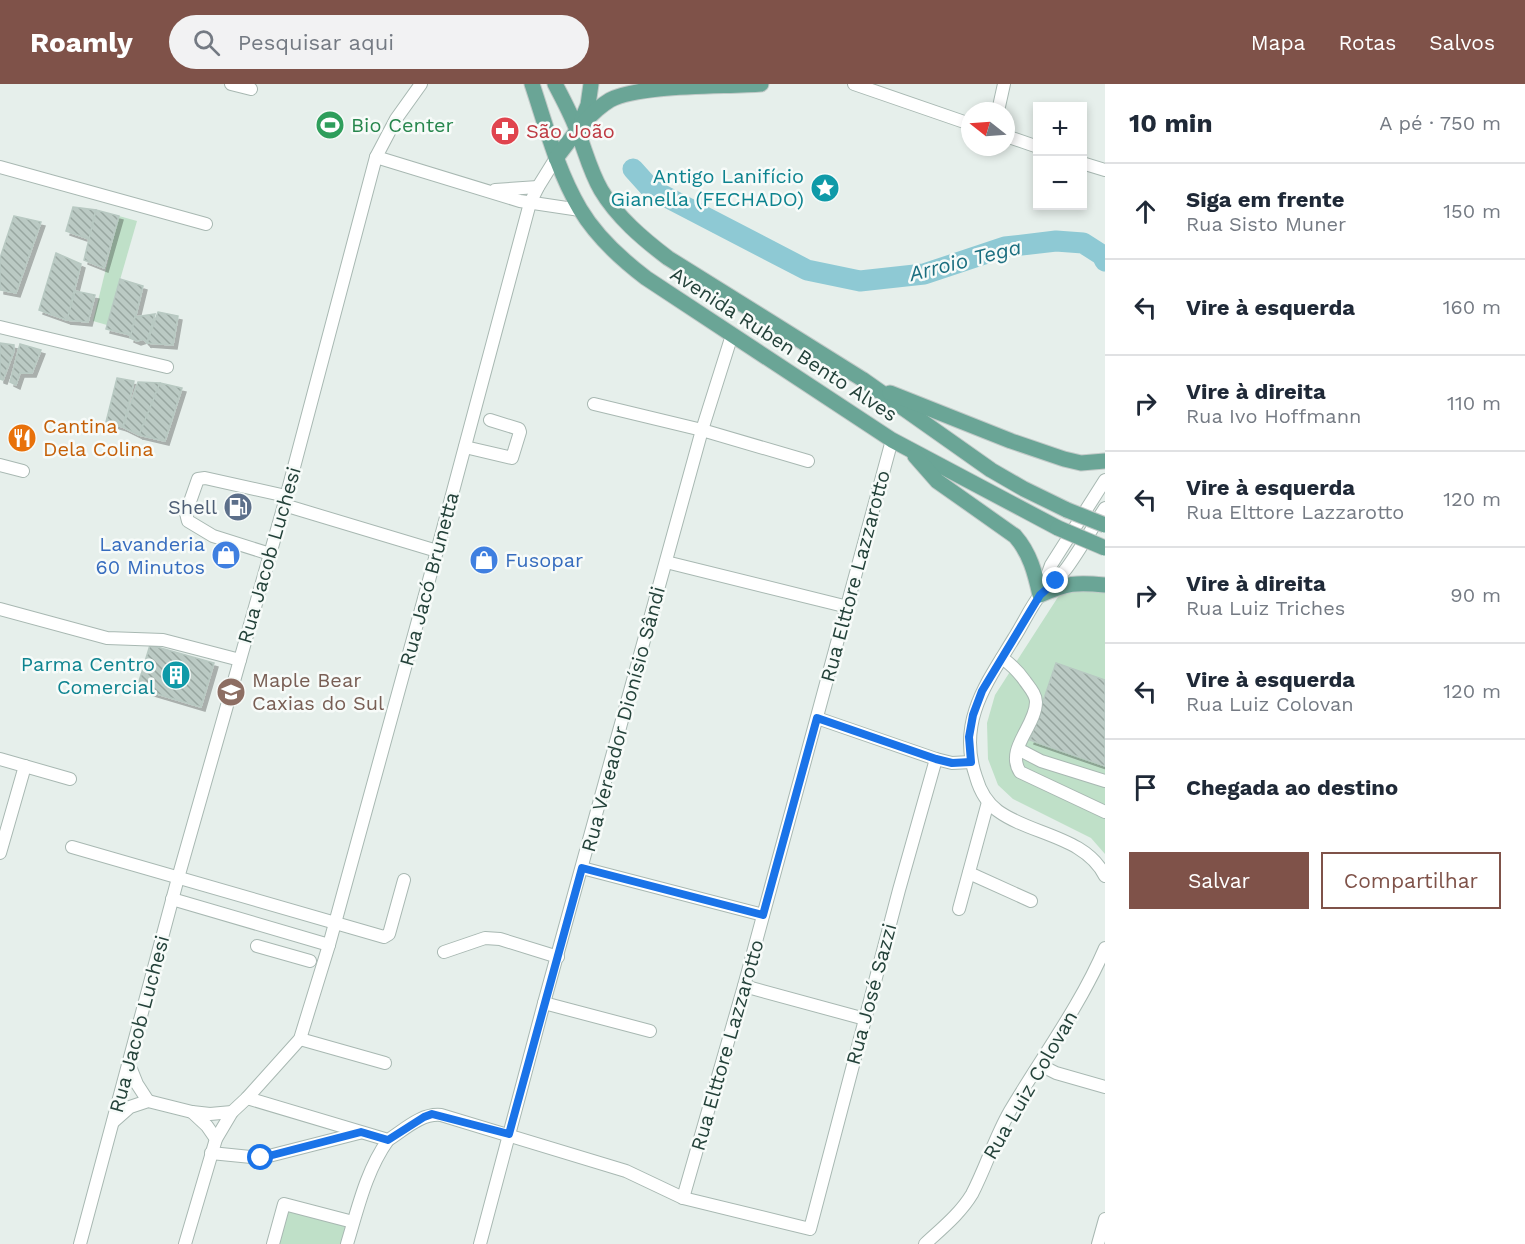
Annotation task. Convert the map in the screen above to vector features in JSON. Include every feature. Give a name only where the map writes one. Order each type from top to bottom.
[{"type":"main road","name":"Avenida Ruben Bento Alves","points":[[532,84],[556,158],[580,210],[630,266],[911,452],[1058,528],[1105,548]]},
{"type":"main road","name":"Avenida Ruben Bento Alves","points":[[555,84],[578,130],[590,168],[602,191],[629,225],[645,240],[668,258],[862,379],[963,452],[1024,489],[1105,525]]},
{"type":"main road","points":[[578,130],[588,105],[591,84]]},
{"type":"main road","points":[[556,158],[596,110],[611,99],[647,86],[761,84]]},
{"type":"main road","points":[[862,379],[887,392],[1000,437],[1064,459],[1081,463],[1105,461]]},
{"type":"main road","points":[[911,452],[937,481],[1015,536],[1024,546],[1040,595],[1076,582],[1105,585]]},
{"type":"street","points":[[231,84],[251,89]]},
{"type":"street","name":"Rua Jacob Luchesi","points":[[80,1244],[172,899],[285,501],[376,157],[396,118],[421,84]]},
{"type":"street","points":[[854,84],[961,121]]},
{"type":"street","points":[[1000,102],[1004,84]]},
{"type":"street","points":[[1015,139],[1033,145]]},
{"type":"street","points":[[376,157],[530,203],[580,210]]},
{"type":"street","name":"Rua Jacó Brunetta","points":[[300,1039],[335,924],[530,203],[556,158]]},
{"type":"street","points":[[1087,164],[1105,170]]},
{"type":"street","points":[[0,167],[206,224]]},
{"type":"street","points":[[488,191],[538,187]]},
{"type":"street","points":[[0,327],[167,368]]},
{"type":"street","name":"Rua Vereador Dionísio Sândi","points":[[480,1244],[702,430],[732,335]]},
{"type":"street","points":[[594,404],[702,430],[808,461]]},
{"type":"street","points":[[465,447],[512,458],[519,429],[490,420]]},
{"type":"street","name":"Rua Elttore Lazzarotto","points":[[683,1198],[744,986],[892,440]]},
{"type":"street","points":[[0,465],[22,471]]},
{"type":"street","points":[[270,554],[213,536],[188,521],[186,513],[198,479],[205,478],[285,501],[437,551]]},
{"type":"street","points":[[1040,595],[1051,565],[1105,480]]},
{"type":"street","points":[[1105,508],[1066,569],[1040,595],[982,691],[973,715],[969,737],[971,762],[978,784],[988,802],[1008,818],[1068,843],[1088,856],[1105,876]]},
{"type":"street","points":[[666,562],[848,607]]},
{"type":"street","points":[[0,609],[107,638],[163,640],[240,660]]},
{"type":"street","points":[[1002,658],[1014,666],[1034,694],[1036,701],[1035,710],[1018,749],[1016,765],[1020,772],[1105,812]]},
{"type":"street","points":[[817,718],[936,759],[952,763],[971,762]]},
{"type":"street","points":[[1018,749],[1041,761],[1105,780]]},
{"type":"street","points":[[0,759],[70,779]]},
{"type":"street","name":"Rua José Sazzi","points":[[683,1198],[810,1229],[864,1019],[936,759]]},
{"type":"street","points":[[0,853],[25,766]]},
{"type":"street","points":[[959,909],[988,802]]},
{"type":"street","points":[[72,847],[387,937],[404,880]]},
{"type":"street","points":[[582,868],[763,915]]},
{"type":"street","points":[[969,873],[1031,901]]},
{"type":"street","points":[[172,899],[329,945]]},
{"type":"street","points":[[282,954],[288,934]]},
{"type":"street","points":[[444,952],[485,938],[500,939],[558,957]]},
{"type":"street","points":[[257,946],[310,961]]},
{"type":"street","name":"Rua Luiz Colovan","points":[[925,1244],[953,1218],[971,1195],[1001,1128],[1087,986],[1105,948]]},
{"type":"street","points":[[744,986],[864,1019]]},
{"type":"street","points":[[544,1003],[650,1031]]},
{"type":"street","points":[[185,1244],[216,1139],[232,1112],[248,1098],[300,1039],[386,1063]]},
{"type":"street","points":[[129,1064],[137,1084],[148,1101]]},
{"type":"street","points":[[1041,1065],[1056,1073],[1105,1087]]},
{"type":"street","points":[[248,1098],[388,1140]]},
{"type":"street","points":[[113,1122],[130,1107],[148,1101],[192,1112],[210,1114],[232,1112]]},
{"type":"street","points":[[192,1112],[207,1126],[216,1139]]},
{"type":"street","points":[[347,1244],[375,1158],[388,1140],[432,1114],[509,1134],[626,1171],[683,1198]]},
{"type":"street","points":[[211,1153],[261,1158],[361,1132]]},
{"type":"street","points":[[273,1244],[284,1204],[353,1222]]},
{"type":"street","points":[[1098,1244],[1105,1220]]},
{"type":"green space","points":[[119,216],[137,221],[107,325],[93,321]]},
{"type":"green space","points":[[1073,588],[1105,588],[1105,854],[1091,838],[1013,799],[998,785],[988,759],[987,723],[995,695],[1058,597]]},
{"type":"green space","points":[[284,1204],[353,1222],[347,1244],[273,1244]]},
{"type":"building","points":[[73,207],[96,210],[89,239],[66,231]]},
{"type":"building","points":[[96,210],[119,216],[104,268],[84,260]]},
{"type":"building","points":[[14,216],[41,222],[16,293],[0,290],[0,258]]},
{"type":"building","points":[[56,253],[81,264],[67,320],[39,310]]},
{"type":"building","points":[[120,279],[143,286],[131,335],[106,329]]},
{"type":"building","points":[[75,291],[95,295],[88,322],[67,320]]},
{"type":"building","points":[[158,312],[178,316],[173,345],[147,343]]},
{"type":"building","points":[[155,314],[147,343],[143,339],[137,341],[130,338],[135,317]]},
{"type":"building","points":[[0,343],[14,345],[3,380],[0,379]]},
{"type":"building","points":[[20,344],[41,350],[32,373],[20,373],[16,385],[10,382]]},
{"type":"building","points":[[117,378],[134,381],[123,427],[106,422]]},
{"type":"building","points":[[138,382],[160,383],[139,435],[123,427]]},
{"type":"building","points":[[160,383],[182,388],[165,441],[139,435]]},
{"type":"building","name":"Parma Centro Comercial","points":[[150,645],[214,663],[201,707],[137,688]]},
{"type":"building","points":[[1056,663],[1105,680],[1105,766],[1030,740]]},
{"type":"waterway","name":"Arroio Tega","points":[[633,169],[651,189],[807,270],[860,281],[924,274],[1005,247],[1056,241],[1083,243],[1102,255],[1105,261]]},
{"type":"place","name":"Bio Center","points":[[330,125]]},
{"type":"place","name":"São João","points":[[505,131]]},
{"type":"place","name":"Antigo Lanifício Gianella (FECHADO)","points":[[825,188]]},
{"type":"place","name":"Cantina Dela Colina","points":[[22,438]]},
{"type":"place","name":"Shell","points":[[238,507]]},
{"type":"place","name":"Lavanderia 60 Minutos","points":[[226,555]]},
{"type":"place","name":"Fusopar","points":[[484,560]]},
{"type":"place","name":"Parma Centro Comercial","points":[[176,675]]},
{"type":"place","name":"Maple Bear Caxias do Sul","points":[[231,692]]},
{"type":"route","points":[[261,1158],[361,1132],[388,1140],[432,1114],[509,1134],[582,868],[763,915],[817,718],[936,759],[952,763],[971,762],[969,737],[973,715],[982,691],[1040,595],[1056,581]]}]
